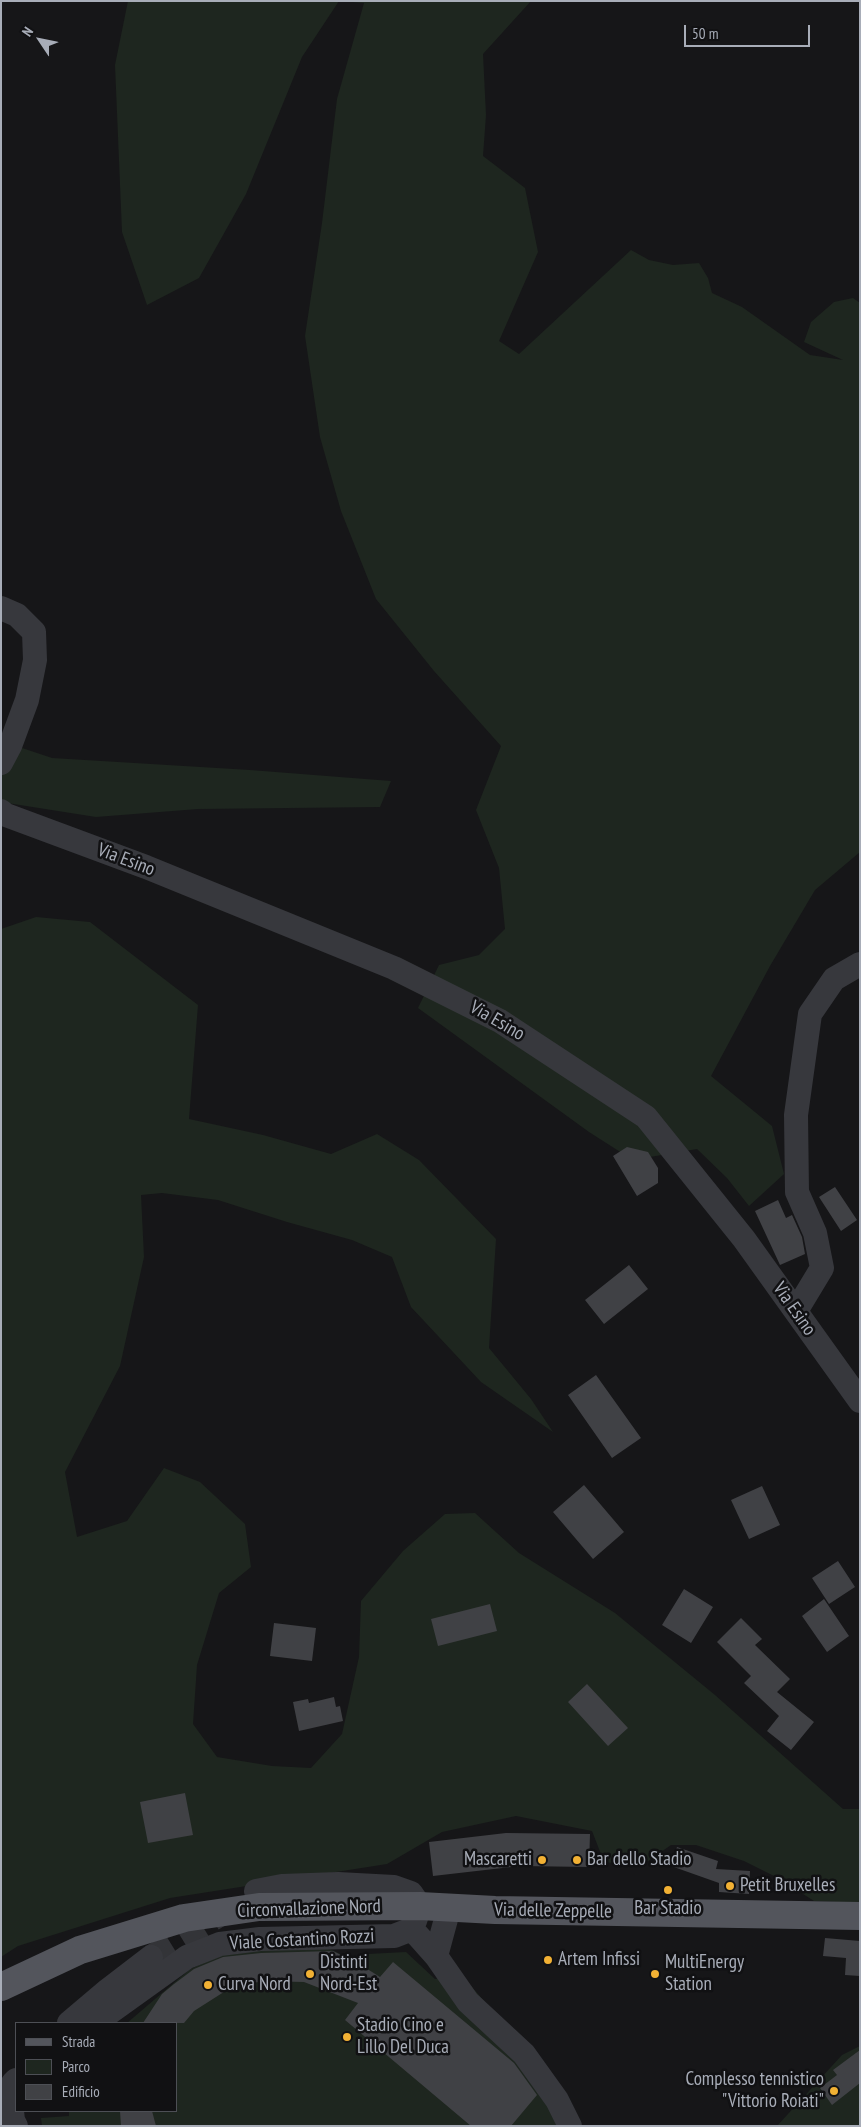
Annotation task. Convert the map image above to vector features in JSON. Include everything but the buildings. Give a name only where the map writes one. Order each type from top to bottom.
[{"type":"main road","name":"Circonvallazione Nord","points":[[1,1987],[80,1950],[184,1918],[259,1907],[416,1918]]},
{"type":"main road","name":"Via delle Zeppelle","points":[[416,1918],[449,1908],[860,1916]]},
{"type":"street","points":[[1,608],[17,615],[34,632],[36,660],[27,700],[10,746],[1,763]]},
{"type":"street","name":"Via Esino","points":[[4,813],[146,867],[394,968],[500,1021],[646,1117],[744,1239],[860,1401]]},
{"type":"street","points":[[796,1310],[822,1268],[814,1233],[797,1192],[796,1115],[810,1014],[834,979],[860,964]]},
{"type":"street","points":[[256,1891],[282,1886],[338,1884],[394,1887],[412,1893],[416,1918],[436,1956],[468,2002],[524,2054],[557,2100],[570,2126]]},
{"type":"street","points":[[436,1956],[449,1908]]},
{"type":"street","name":"Viale Costantino Rozzi","points":[[96,2022],[187,1957],[220,1944],[260,1938],[394,1936],[416,1918]]},
{"type":"street","points":[[70,2022],[151,1957]]},
{"type":"street","points":[[15,2081],[13,2083],[10,2103],[16,2126]]},
{"type":"green space","points":[[128,1],[339,1],[302,57],[246,194],[199,278],[147,305],[122,232],[115,65]]},
{"type":"green space","points":[[340,1],[531,1],[483,54],[486,115],[483,156],[525,188],[538,252],[499,341],[519,354],[631,250],[649,260],[673,265],[699,263],[708,278],[712,293],[742,307],[810,355],[843,360],[804,342],[811,322],[834,302],[853,298],[860,303],[860,852],[815,890],[770,966],[711,1076],[772,1126],[784,1174],[749,1206],[727,1178],[697,1149],[644,1158],[625,1155],[589,1132],[418,1008],[439,965],[479,955],[505,929],[499,868],[476,810],[501,746],[434,671],[376,599],[341,511],[320,437],[305,336],[322,223],[337,99],[364,3]]},
{"type":"green space","points":[[1,741],[52,758],[391,781],[380,807],[198,809],[96,817],[1,802]]},
{"type":"green space","points":[[36,917],[90,922],[198,1005],[189,1119],[263,1135],[331,1154],[377,1134],[419,1160],[496,1239],[489,1348],[531,1399],[553,1432],[481,1382],[411,1307],[392,1257],[352,1240],[218,1200],[162,1193],[141,1195],[144,1257],[120,1366],[65,1472],[77,1537],[127,1521],[164,1468],[200,1482],[245,1524],[251,1567],[219,1593],[197,1665],[193,1724],[217,1757],[272,1766],[311,1768],[342,1734],[359,1657],[361,1601],[403,1551],[445,1514],[475,1513],[519,1553],[615,1613],[715,1695],[843,1809],[860,1809],[860,1903],[814,1901],[780,1879],[744,1861],[696,1845],[671,1845],[641,1866],[604,1862],[592,1831],[516,1816],[442,1832],[387,1864],[170,1898],[18,1946],[1,1957],[1,929]]},
{"type":"green space","name":"Stadio Cino e Lillo Del Duca","points":[[306,1944],[332,1950],[361,1964],[368,1954],[406,1952],[435,1979],[460,1973],[490,2008],[577,2126],[42,2126],[41,2118],[69,2116],[69,2112],[178,2112],[178,2022],[128,2022],[189,1970],[222,1953]]},
{"type":"green space","name":"Complesso tennistico \"Vittorio Roiati\"","points":[[860,2046],[860,2126],[777,2126],[842,2055]]},
{"type":"tunnel","points":[[151,1957],[221,1914]]},
{"type":"place","name":"Mascaretti","points":[[542,1860]]},
{"type":"place","name":"Bar dello Stadio","points":[[577,1860]]},
{"type":"place","name":"Petit Bruxelles","points":[[730,1886]]},
{"type":"place","name":"Bar Stadio","points":[[668,1890]]},
{"type":"place","name":"Artem Infissi","points":[[548,1960]]},
{"type":"place","name":"Distinti Nord-Est","points":[[310,1974]]},
{"type":"place","name":"MultiEnergy Station","points":[[655,1974]]},
{"type":"place","name":"Curva Nord","points":[[208,1985]]},
{"type":"place","name":"Stadio Cino e Lillo Del Duca","points":[[347,2037]]},
{"type":"place","name":"Complesso tennistico \"Vittorio Roiati\"","points":[[834,2091]]}]
